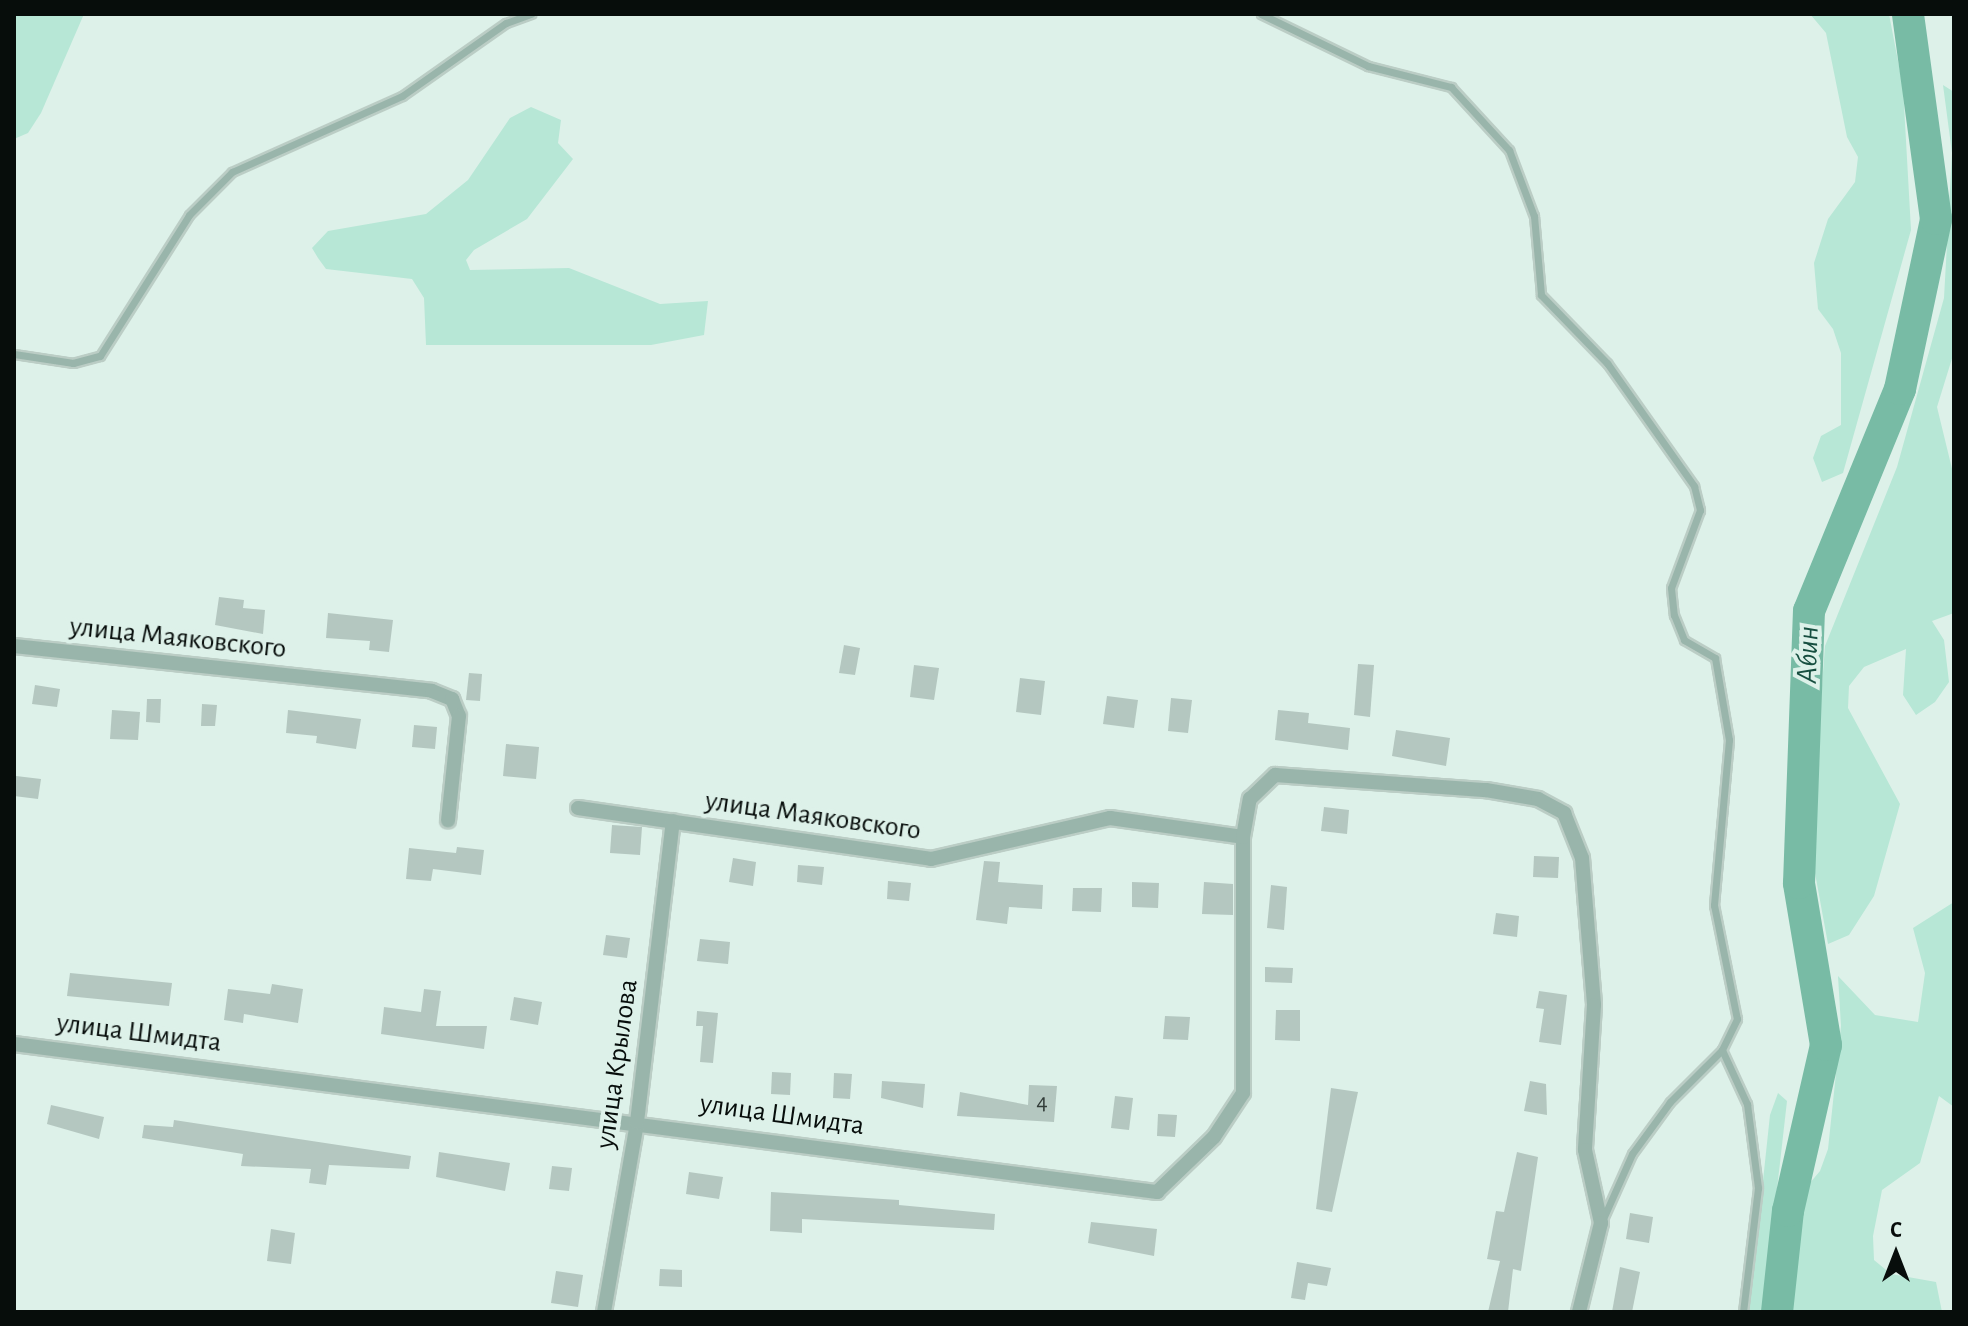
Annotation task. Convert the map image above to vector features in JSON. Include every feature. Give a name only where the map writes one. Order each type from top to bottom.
[{"type":"street","name":"улица Маяковского","points":[[14,646],[432,691],[452,699],[459,716],[448,820]]},
{"type":"street","points":[[1243,837],[1250,799],[1275,775],[1486,790],[1538,799],[1564,813],[1582,858],[1594,1005],[1585,1150],[1601,1223],[1579,1312]]},
{"type":"street","name":"улица Маяковского","points":[[578,808],[931,859],[1110,818],[1243,837]]},
{"type":"street","name":"улица Крылова","points":[[604,1312],[637,1122],[673,821]]},
{"type":"street","name":"улица Шмидта","points":[[14,1044],[637,1122],[1157,1192],[1214,1137],[1243,1093],[1247,958],[1243,837]]},
{"type":"lane","points":[[14,354],[73,363],[100,356],[189,215],[232,172],[402,96],[506,23],[531,14]]},
{"type":"lane","points":[[1261,14],[1368,66],[1451,87],[1509,150],[1534,216],[1541,295],[1607,363],[1694,486],[1700,510],[1671,588],[1674,615],[1684,640],[1715,658],[1729,740],[1714,905],[1737,1019],[1722,1050],[1670,1102],[1632,1154],[1601,1223]]},
{"type":"lane","points":[[1722,1050],[1747,1104],[1758,1188],[1743,1312]]},
{"type":"green space","points":[[14,14],[84,14],[41,113],[28,133],[14,139]]},
{"type":"green space","points":[[1810,14],[1889,14],[1903,87],[1911,230],[1843,473],[1822,482],[1813,458],[1821,436],[1841,425],[1841,353],[1833,329],[1818,309],[1814,263],[1828,219],[1855,182],[1858,157],[1847,137],[1826,33]]},
{"type":"green space","points":[[1943,85],[1954,92],[1954,352],[1937,407],[1954,477],[1954,613],[1932,621],[1944,640],[1949,682],[1935,702],[1916,715],[1903,695],[1906,649],[1864,667],[1849,686],[1848,708],[1900,804],[1874,896],[1849,935],[1828,944],[1810,846],[1825,646],[1897,467],[1944,298],[1952,153]]},
{"type":"green space","points":[[531,107],[561,120],[558,143],[573,159],[527,219],[474,250],[466,260],[470,270],[569,268],[660,304],[708,301],[704,335],[651,345],[426,345],[424,298],[412,279],[326,269],[312,248],[328,231],[426,214],[468,180],[510,118]]},
{"type":"green space","points":[[1954,902],[1954,1107],[1939,1096],[1920,1163],[1882,1190],[1873,1236],[1874,1260],[1891,1274],[1936,1282],[1942,1312],[1789,1312],[1804,1190],[1820,1171],[1828,1149],[1841,1026],[1838,976],[1875,1015],[1918,1022],[1925,973],[1913,928]]},
{"type":"green space","points":[[1778,1093],[1787,1101],[1763,1312],[1749,1312],[1770,1115]]},
{"type":"building","points":[[219,597],[244,600],[243,608],[265,610],[263,634],[215,625]]},
{"type":"building","points":[[328,613],[393,620],[389,652],[369,650],[370,641],[326,638]]},
{"type":"building","points":[[844,645],[860,648],[855,675],[839,673]]},
{"type":"building","points":[[1358,664],[1374,665],[1370,717],[1354,715]]},
{"type":"building","points":[[914,665],[939,668],[934,700],[910,697]]},
{"type":"building","points":[[469,673],[482,674],[480,701],[466,700]]},
{"type":"building","points":[[1020,678],[1045,681],[1041,715],[1016,712]]},
{"type":"building","points":[[35,685],[60,689],[57,707],[32,704]]},
{"type":"building","points":[[1107,696],[1138,700],[1134,728],[1103,724]]},
{"type":"building","points":[[1171,698],[1192,700],[1188,733],[1168,731]]},
{"type":"building","points":[[147,699],[161,699],[160,723],[146,722]]},
{"type":"building","points":[[202,704],[217,705],[215,726],[201,726]]},
{"type":"building","points":[[112,710],[140,712],[138,740],[110,739]]},
{"type":"building","points":[[288,710],[361,719],[356,749],[316,743],[317,736],[286,733]]},
{"type":"building","points":[[1278,710],[1309,713],[1308,723],[1350,728],[1348,750],[1275,740]]},
{"type":"building","points":[[414,725],[437,727],[435,749],[412,747]]},
{"type":"building","points":[[1396,730],[1450,738],[1446,766],[1392,756]]},
{"type":"building","points":[[506,744],[539,747],[536,779],[503,776]]},
{"type":"building","points":[[16,776],[41,779],[38,799],[14,796]]},
{"type":"building","points":[[1324,807],[1349,810],[1347,834],[1321,831]]},
{"type":"building","points":[[612,825],[642,827],[640,855],[610,853]]},
{"type":"building","points":[[457,847],[484,850],[481,875],[433,869],[431,881],[406,879],[409,848],[456,853]]},
{"type":"building","points":[[1534,856],[1559,857],[1558,878],[1533,877]]},
{"type":"building","points":[[733,858],[756,862],[753,886],[729,882]]},
{"type":"building","points":[[984,861],[1000,862],[998,882],[1043,885],[1042,909],[1009,907],[1007,924],[976,920]]},
{"type":"building","points":[[798,865],[824,867],[822,885],[797,882]]},
{"type":"building","points":[[888,881],[911,883],[909,901],[887,899]]},
{"type":"building","points":[[1132,882],[1159,883],[1158,908],[1132,907]]},
{"type":"building","points":[[1204,882],[1233,884],[1233,915],[1202,914]]},
{"type":"building","points":[[1271,885],[1287,887],[1284,930],[1267,928]]},
{"type":"building","points":[[1073,888],[1102,888],[1101,912],[1072,911]]},
{"type":"building","points":[[1496,913],[1519,916],[1517,937],[1493,934]]},
{"type":"building","points":[[606,935],[630,938],[627,958],[603,955]]},
{"type":"building","points":[[700,939],[730,942],[728,964],[697,961]]},
{"type":"building","points":[[1265,967],[1293,968],[1292,983],[1265,982]]},
{"type":"building","points":[[70,973],[172,983],[169,1006],[67,996]]},
{"type":"building","points":[[272,984],[303,989],[298,1023],[244,1014],[243,1023],[224,1020],[228,989],[270,994]]},
{"type":"building","points":[[424,989],[441,991],[436,1026],[487,1026],[484,1049],[381,1034],[384,1007],[421,1012]]},
{"type":"building","points":[[1539,991],[1567,995],[1561,1045],[1539,1042],[1544,1009],[1536,1008]]},
{"type":"building","points":[[514,997],[542,1002],[538,1025],[510,1020]]},
{"type":"building","points":[[1276,1010],[1300,1010],[1300,1041],[1275,1040]]},
{"type":"building","points":[[697,1011],[718,1013],[713,1063],[700,1062],[703,1026],[696,1026]]},
{"type":"building","points":[[1165,1016],[1190,1017],[1188,1040],[1163,1039]]},
{"type":"building","points":[[772,1072],[791,1073],[790,1095],[771,1094]]},
{"type":"building","points":[[834,1073],[852,1074],[850,1099],[833,1098]]},
{"type":"building","points":[[882,1081],[925,1084],[923,1108],[881,1098]]},
{"type":"building","points":[[1530,1081],[1546,1084],[1547,1115],[1524,1111]]},
{"type":"building","points":[[1029,1085],[1057,1086],[1054,1122],[957,1116],[960,1092],[1028,1105]]},
{"type":"building","points":[[1331,1088],[1358,1092],[1332,1212],[1316,1209]]},
{"type":"building","points":[[1115,1096],[1133,1098],[1129,1130],[1111,1128]]},
{"type":"building","points":[[51,1105],[104,1117],[99,1139],[47,1124]]},
{"type":"building","points":[[1158,1114],[1177,1115],[1175,1137],[1157,1136]]},
{"type":"building","points":[[174,1120],[411,1156],[409,1169],[329,1165],[326,1185],[309,1183],[311,1169],[241,1166],[243,1154],[142,1138],[144,1125],[173,1127]]},
{"type":"building","points":[[439,1152],[510,1163],[505,1191],[436,1177]]},
{"type":"building","points":[[1517,1152],[1538,1157],[1521,1271],[1513,1269],[1508,1312],[1488,1312],[1500,1261],[1487,1259],[1496,1211],[1504,1212]]},
{"type":"building","points":[[552,1166],[572,1168],[569,1191],[549,1189]]},
{"type":"building","points":[[689,1172],[723,1177],[719,1199],[686,1194]]},
{"type":"building","points":[[771,1192],[899,1200],[899,1205],[995,1214],[994,1230],[802,1219],[802,1233],[770,1231]]},
{"type":"building","points":[[1630,1213],[1653,1217],[1649,1243],[1626,1239]]},
{"type":"building","points":[[1091,1222],[1157,1229],[1154,1256],[1088,1243]]},
{"type":"building","points":[[271,1229],[295,1233],[291,1264],[267,1261]]},
{"type":"building","points":[[1297,1262],[1331,1268],[1327,1286],[1308,1283],[1305,1300],[1291,1298]]},
{"type":"building","points":[[1620,1267],[1640,1272],[1632,1312],[1612,1312]]},
{"type":"building","points":[[660,1269],[682,1270],[682,1287],[659,1286]]},
{"type":"building","points":[[556,1271],[583,1275],[578,1307],[551,1303]]},
{"type":"waterway","name":"Абин","points":[[1777,1312],[1788,1211],[1826,1045],[1799,883],[1809,611],[1900,389],[1936,219],[1908,14]]}]
